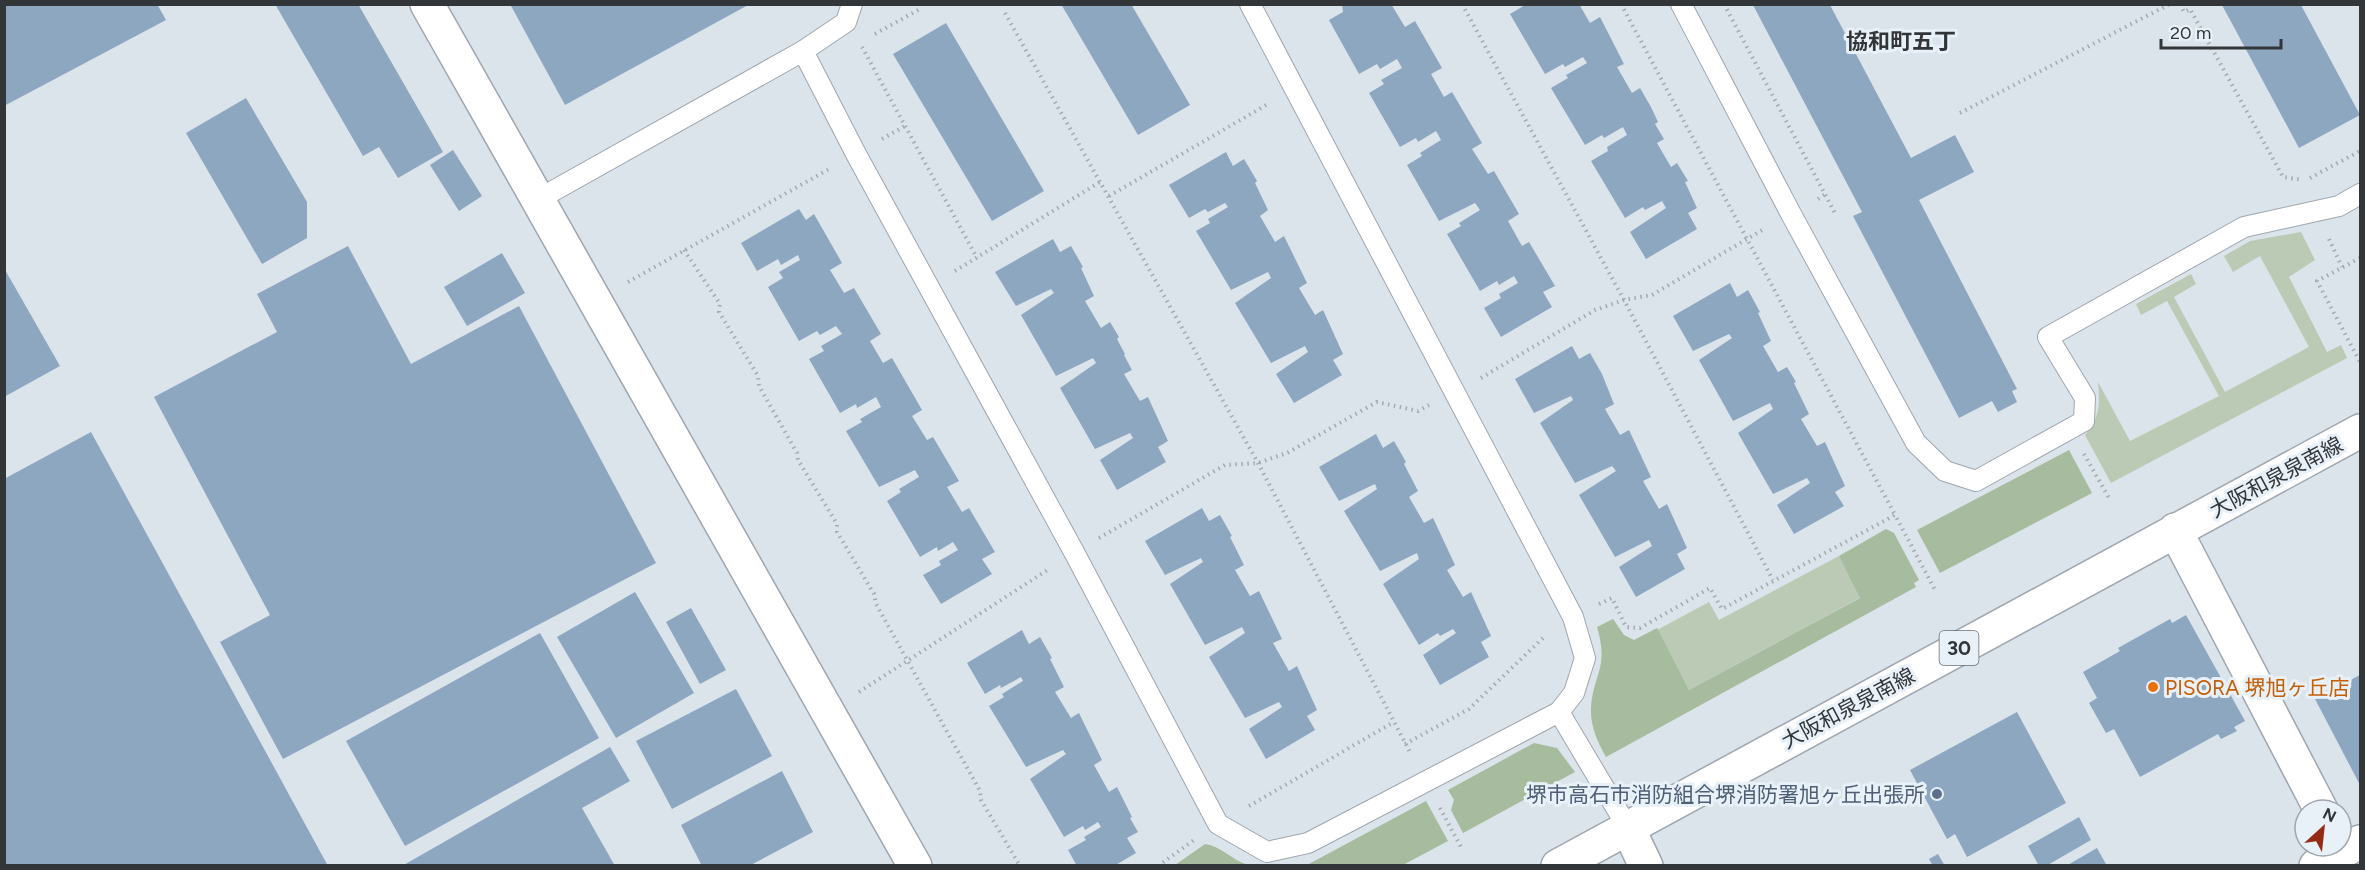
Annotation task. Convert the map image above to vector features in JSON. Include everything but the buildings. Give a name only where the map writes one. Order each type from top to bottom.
[{"type":"street","points":[[427,4],[915,866]]},
{"type":"street","name":"大阪和泉泉南線","points":[[1557,866],[2361,431]]},
{"type":"street","points":[[2175,530],[2315,798]]},
{"type":"street","points":[[1628,828],[1646,866]]},
{"type":"lane","points":[[537,200],[803,51],[846,22],[852,4]]},
{"type":"lane","points":[[803,51],[856,154],[1074,552],[1218,824],[1267,852],[1308,843],[1559,712],[1574,693],[1585,658],[1573,617],[1250,4]]},
{"type":"lane","points":[[1682,4],[1791,214],[1916,443],[1945,471],[1977,481],[2084,421],[2085,398],[2048,337],[2244,227],[2339,206],[2361,194]]},
{"type":"lane","points":[[1559,712],[1628,828]]},
{"type":"path","points":[[1462,4],[1624,300],[1773,580]]},
{"type":"path","points":[[1621,4],[1935,590]]},
{"type":"path","points":[[1724,4],[1835,213]]},
{"type":"path","points":[[1960,112],[2170,4]]},
{"type":"path","points":[[2180,4],[2184,12],[2190,9],[2283,177],[2303,180],[2316,176],[2361,151]]},
{"type":"path","points":[[871,36],[920,9]]},
{"type":"path","points":[[1005,13],[1258,463],[1462,849]]},
{"type":"path","points":[[861,44],[977,258]]},
{"type":"path","points":[[1108,196],[1294,88]]},
{"type":"path","points":[[622,285],[905,126]]},
{"type":"path","points":[[928,287],[1100,182]]},
{"type":"path","points":[[853,695],[908,662],[1074,552],[1225,465],[1258,463],[1287,453],[1377,402],[1418,411],[1456,393],[1595,309],[1624,300],[1652,295],[1826,194]]},
{"type":"path","points":[[684,250],[720,304],[719,312],[758,376],[759,386],[837,524],[837,531],[874,594],[876,604],[980,791],[981,800],[1020,866]]},
{"type":"path","points":[[2361,258],[2317,281],[2361,362]]},
{"type":"path","points":[[2070,428],[2109,498]]},
{"type":"path","points":[[1405,744],[1469,709],[1554,627],[1612,598],[1626,627],[1640,627],[1710,588],[1722,609],[1895,515]]},
{"type":"path","points":[[1158,866],[1218,824],[1394,722]]},
{"type":"green space","points":[[2301,232],[2315,260],[2289,277],[2327,352],[2341,345],[2347,358],[2111,483],[2085,435],[2094,423],[2098,410],[2098,382],[2130,441],[2219,396],[2167,301],[2141,315],[2136,304],[2191,274],[2196,284],[2174,297],[2225,392],[2309,347],[2260,256],[2233,272],[2224,256],[2250,241]]},
{"type":"green space","points":[[2069,450],[2092,493],[1940,573],[1917,530]]},
{"type":"green space","points":[[1886,529],[1894,533],[1919,580],[1914,583],[1916,587],[1606,757],[1595,733],[1591,714],[1602,652],[1597,627],[1613,619],[1624,635],[1634,640],[1657,628],[1689,690],[1860,598],[1839,556]]},
{"type":"green space","points":[[1839,556],[1861,597],[1689,690],[1657,630],[1709,602],[1719,620]]},
{"type":"green space","points":[[1534,743],[1557,748],[1575,772],[1463,833],[1451,810],[1454,800],[1448,790]]},
{"type":"green space","points":[[1426,801],[1448,841],[1403,865],[1307,865]]},
{"type":"green space","points":[[1205,844],[1216,847],[1248,865],[1175,865]]},
{"type":"place","name":"PISORA 堺旭ヶ丘店","points":[[2153,687]]},
{"type":"place","name":"堺市高石市消防組合堺消防署旭ヶ丘出張所","points":[[1937,794]]},
{"type":"district","name":"協和町五丁","points":[[1901,41]]}]
